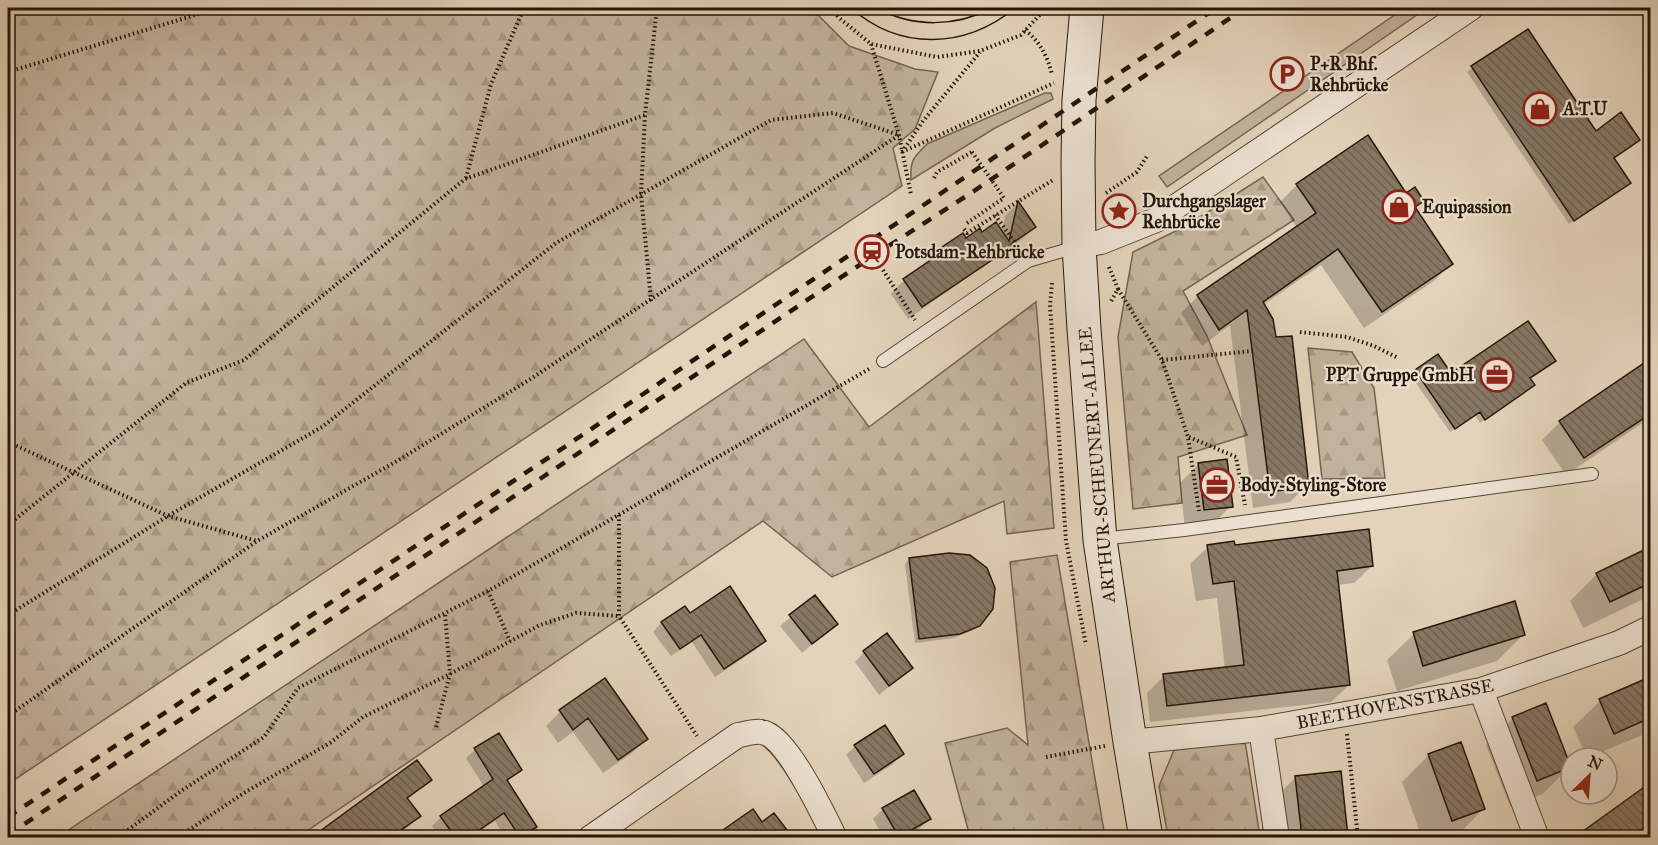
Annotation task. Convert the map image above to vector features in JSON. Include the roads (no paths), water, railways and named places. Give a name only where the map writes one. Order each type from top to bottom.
[{"type":"main road","name":"ARTHUR-SCHEUNERT-ALLEE","points":[[1086,11],[1079,100],[1070,168],[1093,253],[1100,540],[1146,837]]},
{"type":"street","points":[[1093,253],[1101,242],[1156,220],[1472,8]]},
{"type":"street","name":"BEETHOVENSTRASSE","points":[[1130,742],[1261,729],[1481,690],[1619,643],[1650,628]]},
{"type":"street","points":[[1481,690],[1537,837]]},
{"type":"street","points":[[1261,729],[1277,837]]},
{"type":"street","points":[[590,837],[738,735],[763,732],[775,740],[805,778],[835,837]]},
{"type":"lane","points":[[883,361],[1028,261],[1093,253]]},
{"type":"lane","points":[[1100,540],[1592,474]]},
{"type":"tram line","points":[[851,8],[870,22],[890,32],[911,38],[933,40],[975,31],[996,22],[1015,8]]},
{"type":"tram line","points":[[877,8],[905,19],[934,23],[964,19],[992,8]]},
{"type":"tram line","points":[[911,8],[932,10],[950,8]]},
{"type":"railway","points":[[8,817],[566,446],[1216,8]]},
{"type":"railway","points":[[8,835],[1245,8]]},
{"type":"place","name":"P+R Bhf. Rehbrücke","points":[[1287,74]]},
{"type":"place","name":"A.T.U","points":[[1540,109]]},
{"type":"place","name":"Equipassion","points":[[1399,207]]},
{"type":"place","name":"Durchgangslager Rehbrücke","points":[[1119,211]]},
{"type":"place","name":"Potsdam-Rehbrücke","points":[[872,252]]},
{"type":"place","name":"PPT Gruppe GmbH","points":[[1497,375]]},
{"type":"place","name":"Body-Styling-Store","points":[[1217,485]]}]
